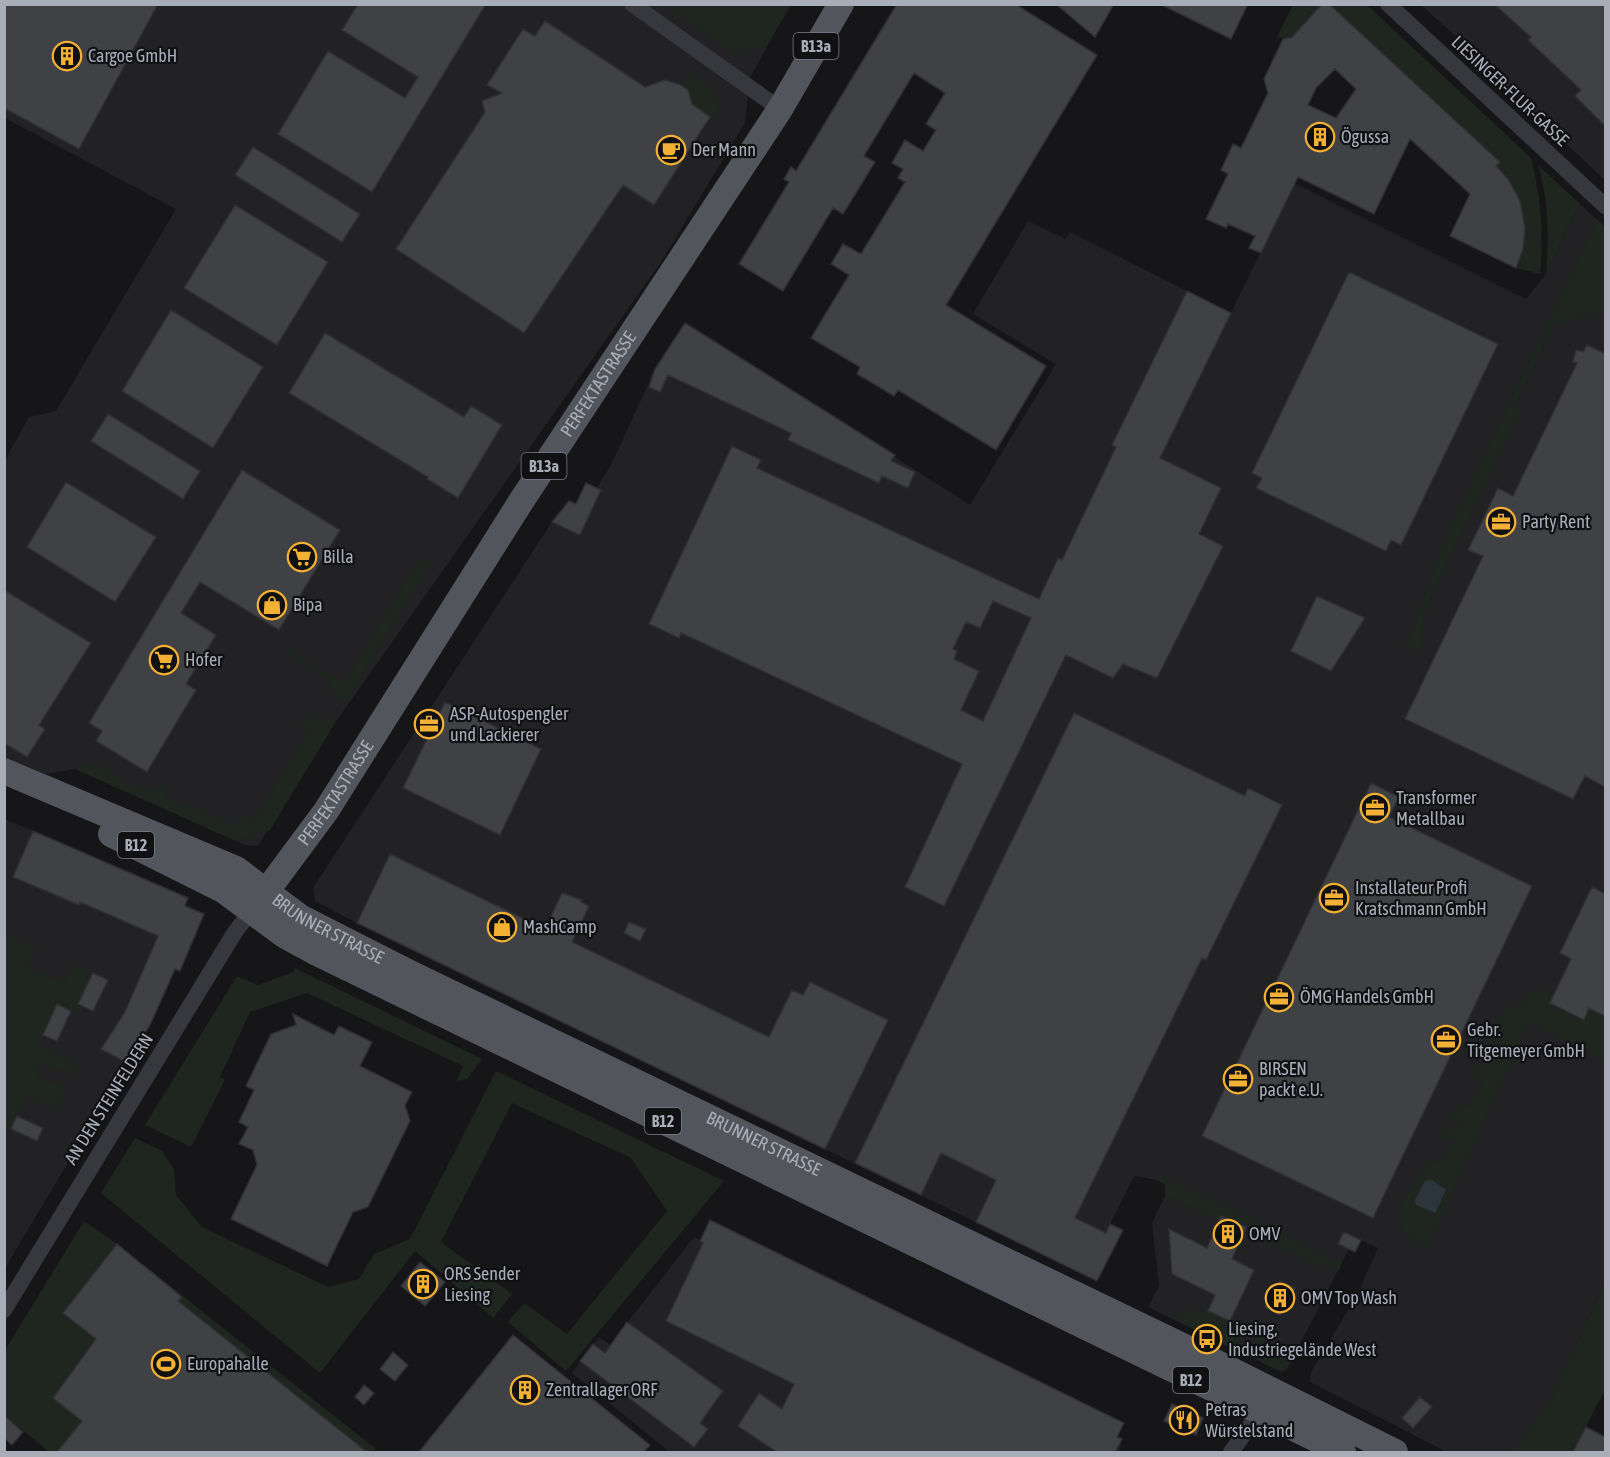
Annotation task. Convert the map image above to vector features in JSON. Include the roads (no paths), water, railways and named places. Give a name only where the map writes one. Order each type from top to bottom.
[{"type":"main road","name":"PERFEKTASTRASSE","points":[[259,901],[326,811],[472,577],[780,109],[841,4]]},
{"type":"main road","name":"BRUNNER STRASSE","points":[[4,771],[236,870],[284,935],[317,953],[1343,1452]]},
{"type":"main road","name":"BRUNNER STRASSE","points":[[4,789],[150,851],[223,890],[300,917],[430,983],[1275,1391],[1395,1452]]},
{"type":"street","points":[[632,4],[780,109]]},
{"type":"street","name":"LIESINGER-FLUR-GASSE","points":[[1388,4],[1605,207]]},
{"type":"street","name":"AN DEN STEINFELDERN","points":[[4,1310],[235,932],[259,901]]},
{"type":"street","points":[[1232,1452],[1275,1391]]},
{"type":"place","name":"Cargoe GmbH","points":[[67,56]]},
{"type":"place","name":"Ögussa","points":[[1320,137]]},
{"type":"place","name":"Der Mann","points":[[671,150]]},
{"type":"place","name":"Party Rent","points":[[1501,522]]},
{"type":"place","name":"Billa","points":[[302,557]]},
{"type":"place","name":"Bipa","points":[[272,605]]},
{"type":"place","name":"Hofer","points":[[164,660]]},
{"type":"place","name":"ASP-Autospengler und Lackierer","points":[[429,724]]},
{"type":"place","name":"Transformer Metallbau","points":[[1375,808]]},
{"type":"place","name":"Installateur Profi Kratschmann GmbH","points":[[1334,898]]},
{"type":"place","name":"MashCamp","points":[[502,927]]},
{"type":"place","name":"ÖMG Handels GmbH","points":[[1279,997]]},
{"type":"place","name":"Gebr. Titgemeyer GmbH","points":[[1446,1040]]},
{"type":"place","name":"BIRSEN packt e.U.","points":[[1238,1079]]},
{"type":"place","name":"OMV","points":[[1228,1234]]},
{"type":"place","name":"ORS Sender Liesing","points":[[423,1284]]},
{"type":"place","name":"OMV Top Wash","points":[[1280,1298]]},
{"type":"place","name":"Liesing, Industriegelände West","points":[[1207,1339]]},
{"type":"place","name":"Europahalle","points":[[166,1364]]},
{"type":"place","name":"Zentrallager ORF","points":[[525,1390]]},
{"type":"place","name":"Petras Würstelstand","points":[[1184,1420]]}]
